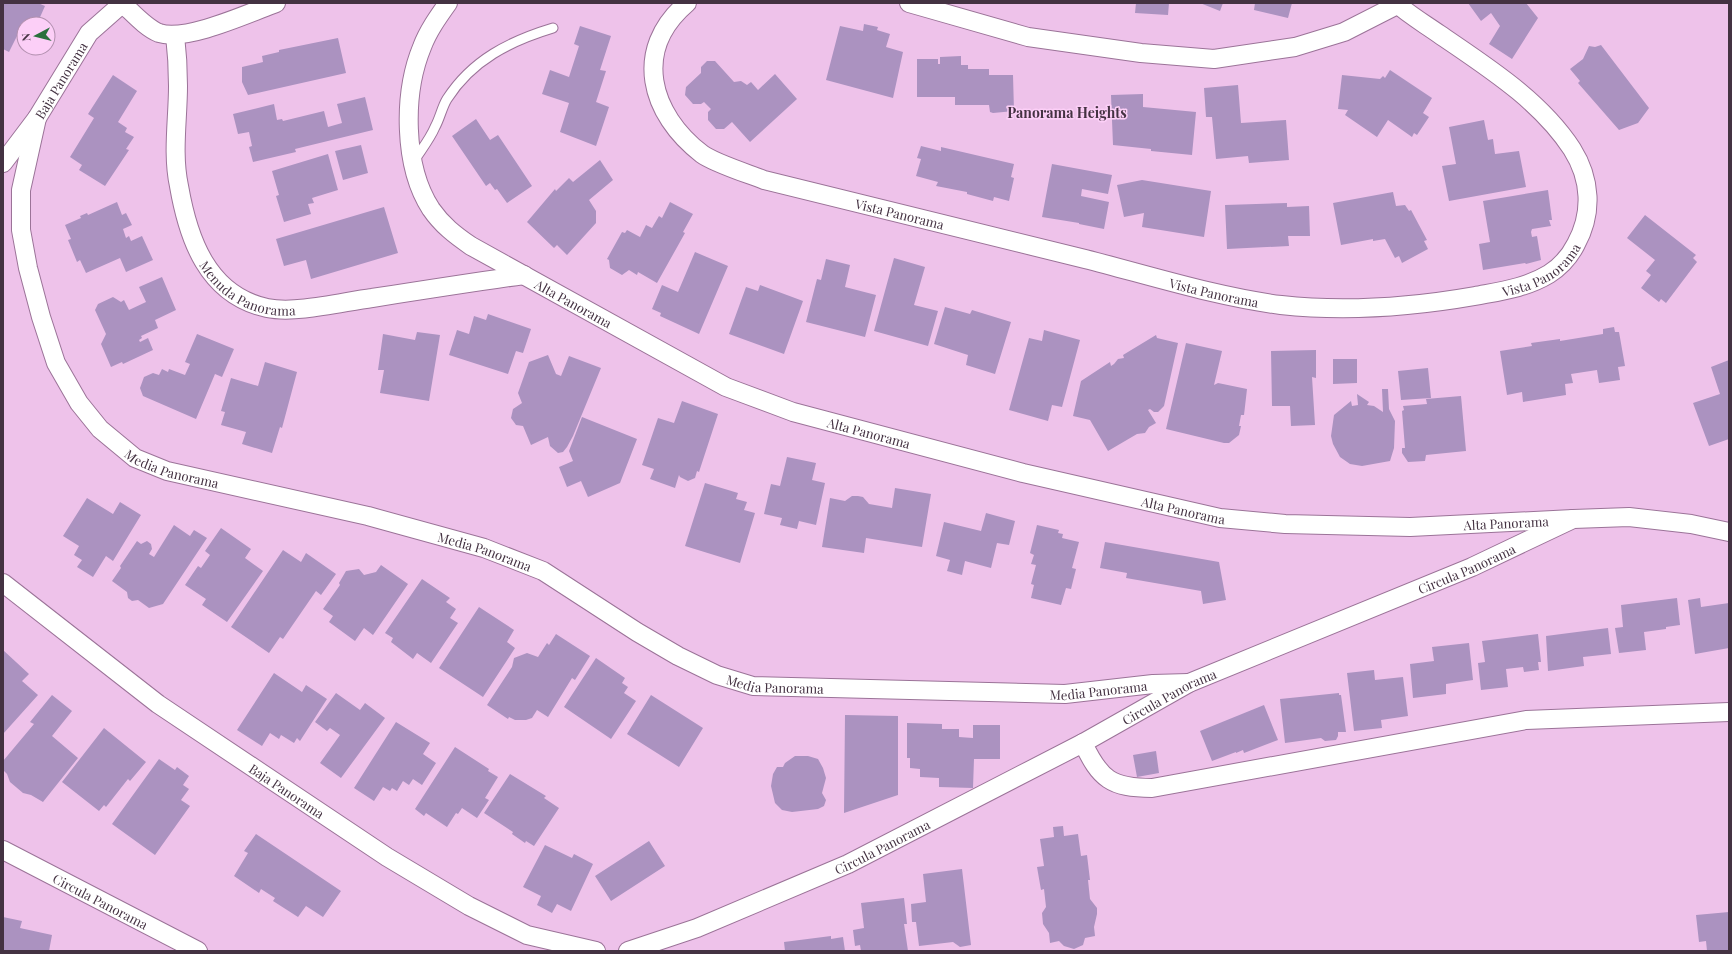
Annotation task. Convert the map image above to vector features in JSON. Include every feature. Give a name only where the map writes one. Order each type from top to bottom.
[{"type":"street","points":[[123,3],[144,23],[158,33],[175,35],[195,32],[276,3]]},
{"type":"street","name":"Baja Panorama","points":[[3,163],[37,118],[89,34],[123,3]]},
{"type":"street","name":"Alta Panorama","points":[[448,3],[427,36],[415,69],[409,114],[414,162],[424,196],[431,208],[450,231],[471,246],[726,387],[758,400],[822,420],[1023,473],[1220,518],[1285,524],[1410,527],[1573,519]]},
{"type":"street","name":"Vista Panorama","points":[[687,3],[672,16],[655,46],[653,80],[660,103],[676,131],[704,155],[764,180],[1187,285],[1279,304],[1330,307],[1408,305],[1515,288],[1550,274],[1571,254],[1580,237],[1586,220],[1588,189],[1581,164],[1555,127],[1531,102],[1494,71],[1397,4],[1344,32],[1295,47],[1214,59],[1141,53],[1028,37],[909,3]]},
{"type":"street","name":"Menuda Panorama","points":[[175,35],[178,87],[176,160],[178,185],[188,226],[196,250],[211,273],[229,290],[249,302],[267,308],[307,308],[524,274]]},
{"type":"street","name":"Media Panorama","points":[[37,118],[21,190],[21,230],[28,268],[41,317],[56,363],[79,403],[100,429],[135,458],[167,471],[368,516],[484,548],[543,571],[636,632],[678,656],[717,675],[753,686],[1065,694],[1153,684],[1189,683]]},
{"type":"street","name":"Circula Panorama","points":[[628,951],[697,928],[848,864],[1083,743],[1189,683],[1472,567],[1573,519],[1629,517],[1691,524],[1729,532]]},
{"type":"street","name":"Baja Panorama","points":[[3,583],[158,704],[387,857],[468,906],[526,935],[596,951]]},
{"type":"street","points":[[1083,743],[1092,762],[1103,776],[1130,788],[1152,788],[1526,720],[1729,712]]},
{"type":"street","name":"Circula Panorama","points":[[3,850],[198,951]]},
{"type":"lane","points":[[414,162],[435,128],[446,100],[462,79],[477,64],[497,50],[525,36],[553,28]]},
{"type":"building","points":[[3,3],[38,3],[45,6],[41,16],[16,16],[16,38],[9,52],[3,49]]},
{"type":"building","points":[[1136,3],[1169,3],[1168,15],[1135,13]]},
{"type":"building","points":[[1200,3],[1223,3],[1220,11]]},
{"type":"building","points":[[1255,3],[1292,3],[1288,18],[1254,10]]},
{"type":"building","points":[[1468,3],[1526,3],[1538,18],[1512,59],[1489,44],[1500,26],[1491,13],[1481,21]]},
{"type":"building","points":[[864,24],[878,27],[877,30],[890,34],[886,47],[903,52],[893,98],[826,80],[840,26],[863,31]]},
{"type":"building","points":[[580,26],[611,36],[600,70],[606,71],[596,102],[609,107],[596,146],[560,132],[569,103],[542,94],[550,70],[569,77],[579,46],[574,44]]},
{"type":"building","points":[[338,38],[346,73],[248,95],[242,82],[242,67],[263,62],[262,56],[279,52],[279,50]]},
{"type":"building","points":[[1601,45],[1649,108],[1638,123],[1619,130],[1578,83],[1580,81],[1570,69],[1583,59],[1589,46],[1595,47]]},
{"type":"building","points":[[961,56],[961,65],[968,65],[968,69],[989,69],[989,75],[1013,75],[1014,111],[993,113],[990,112],[989,105],[955,105],[955,97],[917,97],[917,59],[938,59],[938,64],[940,64],[940,57]]},
{"type":"building","points":[[707,61],[715,61],[734,82],[741,81],[747,85],[751,82],[758,90],[775,74],[797,99],[750,142],[732,122],[724,129],[716,129],[708,120],[708,112],[711,109],[704,102],[701,104],[693,104],[685,95],[686,87],[701,73],[701,67]]},
{"type":"building","points":[[1390,70],[1432,98],[1423,113],[1429,117],[1417,135],[1414,133],[1412,137],[1388,120],[1377,137],[1345,115],[1348,110],[1338,109],[1342,75],[1380,79],[1383,76],[1385,78]]},
{"type":"building","points":[[113,75],[137,91],[118,122],[127,128],[125,132],[134,137],[126,149],[129,150],[105,186],[79,170],[82,165],[70,157],[94,118],[88,114]]},
{"type":"building","points":[[1238,85],[1241,123],[1286,120],[1289,160],[1249,163],[1248,156],[1216,159],[1212,117],[1206,117],[1204,88]]},
{"type":"building","points":[[1143,94],[1143,107],[1196,112],[1192,155],[1113,145],[1111,95]]},
{"type":"building","points":[[365,97],[373,130],[295,149],[296,152],[253,162],[249,147],[252,146],[249,132],[238,134],[233,114],[274,104],[277,120],[282,119],[283,121],[324,111],[328,127],[342,123],[337,104]]},
{"type":"building","points":[[476,119],[490,140],[498,135],[532,186],[507,203],[497,189],[495,190],[490,183],[486,186],[452,136]]},
{"type":"building","points":[[1484,120],[1488,140],[1493,139],[1495,154],[1519,151],[1526,187],[1449,201],[1442,166],[1456,164],[1449,127]]},
{"type":"building","points":[[361,145],[368,173],[343,180],[335,151]]},
{"type":"building","points":[[921,146],[941,151],[941,147],[1014,164],[1011,177],[1014,178],[1009,201],[994,197],[993,201],[967,194],[967,192],[936,186],[938,182],[916,176],[921,159],[917,158]]},
{"type":"building","points":[[328,154],[338,190],[312,198],[314,203],[308,204],[311,214],[284,222],[276,196],[279,195],[272,171]]},
{"type":"building","points":[[600,160],[613,180],[589,200],[596,211],[596,223],[567,255],[557,245],[554,248],[527,222],[555,189],[556,191],[569,178],[573,182]]},
{"type":"building","points":[[1052,164],[1112,175],[1108,194],[1082,189],[1081,196],[1109,202],[1104,229],[1042,217]]},
{"type":"building","points":[[1142,180],[1211,191],[1204,237],[1142,227],[1144,213],[1124,217],[1117,185]]},
{"type":"building","points":[[1548,190],[1552,220],[1549,220],[1551,226],[1532,229],[1531,232],[1532,237],[1537,236],[1541,260],[1526,264],[1483,270],[1479,244],[1490,242],[1483,201]]},
{"type":"building","points":[[1393,192],[1396,206],[1405,205],[1409,211],[1411,210],[1427,240],[1424,241],[1428,249],[1402,263],[1399,256],[1395,258],[1385,239],[1373,241],[1373,239],[1341,245],[1333,203]]},
{"type":"building","points":[[117,202],[122,215],[126,213],[132,225],[123,229],[126,238],[129,236],[131,241],[142,236],[153,260],[126,272],[120,258],[86,273],[80,260],[77,262],[68,240],[71,239],[65,225],[81,218],[80,216],[87,213],[88,215]]},
{"type":"building","points":[[670,202],[693,214],[683,232],[685,233],[657,283],[638,272],[637,275],[629,270],[622,275],[610,268],[609,260],[607,259],[622,232],[625,233],[627,230],[640,237],[646,225],[652,228],[659,216],[662,218]]},
{"type":"building","points":[[1287,203],[1287,207],[1309,206],[1310,236],[1288,236],[1289,246],[1227,249],[1225,205]]},
{"type":"building","points":[[384,207],[398,253],[311,279],[306,260],[284,266],[276,239]]},
{"type":"building","points":[[1645,215],[1696,255],[1693,258],[1697,262],[1666,303],[1661,299],[1659,302],[1641,288],[1651,275],[1646,271],[1655,260],[1627,238]]},
{"type":"building","points":[[695,252],[728,266],[699,334],[660,316],[661,313],[652,309],[662,285],[678,292]]},
{"type":"building","points":[[894,258],[925,267],[914,305],[938,311],[928,346],[874,331]]},
{"type":"building","points":[[826,259],[850,265],[845,287],[876,295],[865,337],[806,322],[817,279],[821,280]]},
{"type":"building","points":[[162,277],[176,310],[155,320],[158,328],[141,336],[142,338],[139,340],[140,342],[148,338],[153,350],[123,364],[122,362],[111,367],[101,344],[106,334],[95,310],[98,304],[113,297],[121,302],[124,300],[129,310],[146,302],[139,287]]},
{"type":"building","points":[[760,285],[803,301],[784,354],[729,334],[746,287],[758,291]]},
{"type":"building","points":[[945,307],[970,314],[972,310],[1011,322],[995,374],[966,365],[968,355],[934,344]]},
{"type":"building","points":[[488,314],[531,329],[523,353],[516,351],[508,374],[449,355],[457,330],[469,334],[474,316],[486,320]]},
{"type":"building","points":[[1614,327],[1615,332],[1619,332],[1625,366],[1618,367],[1620,380],[1599,383],[1597,370],[1571,374],[1573,383],[1565,384],[1566,395],[1523,402],[1522,392],[1507,395],[1500,351],[1532,346],[1531,343],[1560,339],[1560,341],[1603,334],[1603,329]]},
{"type":"building","points":[[1044,330],[1080,340],[1062,407],[1052,405],[1048,421],[1009,410],[1029,338],[1042,341]]},
{"type":"building","points":[[417,332],[440,335],[429,401],[380,393],[384,370],[378,370],[383,334],[415,340]]},
{"type":"building","points":[[197,334],[234,349],[222,377],[215,374],[196,419],[143,396],[140,388],[144,377],[153,373],[159,375],[162,369],[168,372],[169,369],[185,375],[190,364],[185,362]]},
{"type":"building","points":[[1156,335],[1157,338],[1178,343],[1164,406],[1158,412],[1154,412],[1150,409],[1148,410],[1156,423],[1149,427],[1145,433],[1137,434],[1108,451],[1090,420],[1073,416],[1081,381],[1110,362],[1111,366],[1118,359],[1124,358],[1123,355]]},
{"type":"building","points":[[1186,343],[1222,351],[1214,385],[1218,383],[1247,389],[1244,415],[1241,415],[1239,426],[1241,426],[1239,435],[1229,443],[1166,429]]},
{"type":"building","points":[[1316,350],[1316,378],[1312,377],[1315,425],[1291,426],[1290,406],[1272,406],[1271,351]]},
{"type":"building","points":[[548,355],[556,374],[561,376],[569,356],[601,368],[573,436],[563,452],[558,453],[550,446],[548,437],[531,445],[523,426],[516,425],[511,418],[513,409],[522,403],[518,393],[529,362]]},
{"type":"building","points":[[1333,359],[1357,359],[1357,383],[1333,384]]},
{"type":"building","points":[[1729,360],[1729,439],[1709,446],[1693,403],[1720,394],[1711,367]]},
{"type":"building","points":[[265,362],[297,372],[282,428],[280,427],[272,453],[242,444],[246,432],[221,425],[225,412],[221,411],[231,378],[258,386]]},
{"type":"building","points":[[1428,368],[1431,398],[1401,400],[1398,371]]},
{"type":"building","points":[[1382,389],[1388,389],[1389,409],[1395,421],[1394,448],[1390,461],[1362,466],[1350,464],[1340,457],[1333,444],[1331,436],[1334,415],[1351,401],[1352,406],[1358,405],[1357,394],[1369,402],[1367,405],[1374,406],[1383,412]]},
{"type":"building","points":[[1461,396],[1466,451],[1426,455],[1425,461],[1408,462],[1402,453],[1402,448],[1405,448],[1402,411],[1404,410],[1403,406],[1427,404],[1426,399]]},
{"type":"building","points":[[682,401],[718,414],[699,472],[697,471],[695,478],[688,481],[679,475],[675,488],[650,479],[654,469],[642,465],[658,418],[674,423]]},
{"type":"building","points":[[582,417],[637,439],[620,483],[588,497],[581,481],[567,487],[559,467],[573,461],[569,451]]},
{"type":"building","points":[[787,457],[816,463],[812,480],[825,483],[816,525],[799,521],[797,529],[780,525],[782,518],[764,514],[771,484],[780,486]]},
{"type":"building","points":[[705,483],[738,493],[736,499],[747,502],[744,510],[755,513],[740,563],[685,546]]},
{"type":"building","points":[[895,488],[931,494],[922,547],[866,538],[864,553],[822,547],[830,498],[845,501],[852,496],[858,496],[863,497],[869,504],[892,508]]},
{"type":"building","points":[[87,498],[113,514],[120,502],[141,515],[113,561],[106,556],[93,577],[77,567],[82,560],[74,555],[79,546],[63,536]]},
{"type":"building","points":[[986,513],[1015,521],[1009,545],[997,543],[991,568],[965,561],[962,575],[947,571],[950,560],[936,556],[944,522],[981,531]]},
{"type":"building","points":[[174,525],[190,536],[194,530],[207,538],[163,604],[149,608],[138,600],[132,601],[128,598],[127,592],[112,581],[121,568],[120,566],[137,541],[141,544],[147,541],[151,544],[152,549],[149,554],[154,557]]},
{"type":"building","points":[[1037,525],[1059,530],[1058,533],[1063,534],[1062,538],[1079,542],[1072,568],[1076,569],[1071,589],[1066,588],[1061,605],[1031,598],[1034,585],[1031,584],[1036,565],[1031,564],[1034,555],[1030,553]]},
{"type":"building","points":[[221,528],[251,549],[245,558],[263,571],[227,622],[202,605],[206,599],[185,585],[198,566],[201,568],[210,555],[205,551]]},
{"type":"building","points":[[1105,542],[1219,562],[1226,600],[1203,604],[1201,591],[1126,578],[1127,573],[1100,568]]},
{"type":"building","points":[[283,550],[301,562],[306,553],[336,574],[321,595],[316,591],[283,639],[280,637],[269,653],[231,627]]},
{"type":"building","points":[[381,565],[408,584],[373,635],[364,628],[355,641],[329,622],[333,616],[323,609],[340,585],[339,583],[346,571],[359,569],[364,575],[376,572]]},
{"type":"building","points":[[422,579],[450,598],[446,602],[456,609],[450,618],[458,623],[431,663],[417,653],[413,659],[391,642],[393,638],[385,633]]},
{"type":"building","points":[[1677,598],[1680,625],[1666,627],[1666,629],[1644,632],[1646,650],[1619,653],[1615,628],[1623,627],[1621,605]]},
{"type":"building","points":[[1700,598],[1701,607],[1729,603],[1729,648],[1695,654],[1688,600]]},
{"type":"building","points":[[479,607],[514,630],[507,642],[515,648],[483,697],[439,668]]},
{"type":"building","points":[[1608,628],[1611,654],[1583,657],[1584,666],[1548,671],[1546,636]]},
{"type":"building","points":[[556,634],[590,656],[575,680],[572,678],[548,717],[537,710],[532,718],[526,720],[515,720],[509,717],[508,719],[487,705],[512,667],[514,658],[527,653],[538,657],[547,643],[549,645]]},
{"type":"building","points":[[1538,634],[1541,662],[1538,662],[1539,670],[1524,672],[1523,667],[1506,669],[1508,687],[1481,690],[1478,663],[1485,662],[1482,641]]},
{"type":"building","points":[[1469,643],[1473,680],[1446,684],[1446,694],[1413,698],[1410,664],[1434,661],[1432,647]]},
{"type":"building","points":[[3,650],[29,674],[22,681],[38,695],[3,734]]},
{"type":"building","points":[[596,658],[625,678],[622,683],[628,687],[624,693],[636,701],[611,739],[564,707]]},
{"type":"building","points":[[1374,670],[1375,680],[1403,677],[1408,716],[1381,720],[1382,728],[1354,731],[1347,673]]},
{"type":"building","points":[[274,673],[302,692],[306,685],[327,699],[300,741],[297,738],[294,743],[281,735],[279,739],[270,733],[262,746],[237,730]]},
{"type":"building","points":[[336,693],[360,710],[365,703],[385,718],[341,778],[320,763],[340,735],[330,728],[327,731],[315,722]]},
{"type":"building","points":[[1339,693],[1339,695],[1341,695],[1346,732],[1338,732],[1336,740],[1325,741],[1321,738],[1285,743],[1280,699]]},
{"type":"building","points":[[52,695],[72,711],[52,736],[78,758],[43,802],[31,795],[23,793],[10,782],[7,774],[3,770],[3,761],[34,724],[30,722]]},
{"type":"building","points":[[651,695],[703,728],[679,767],[627,734]]},
{"type":"building","points":[[1264,705],[1278,740],[1244,753],[1243,750],[1212,761],[1200,731]]},
{"type":"building","points":[[845,715],[898,716],[898,795],[844,813]]},
{"type":"building","points":[[396,722],[430,743],[423,754],[436,763],[422,785],[413,779],[409,785],[403,781],[397,791],[392,788],[390,791],[383,787],[374,801],[354,788]]},
{"type":"building","points":[[907,723],[942,724],[942,729],[959,729],[959,737],[973,738],[973,725],[1000,725],[1000,759],[974,759],[973,788],[939,787],[939,778],[920,777],[920,769],[910,768],[910,758],[907,758]]},
{"type":"building","points":[[104,728],[146,762],[130,781],[128,779],[106,807],[104,805],[99,811],[62,782]]},
{"type":"building","points":[[455,747],[489,769],[488,771],[498,777],[485,798],[489,800],[477,818],[462,808],[458,814],[456,813],[447,827],[426,813],[424,816],[415,809]]},
{"type":"building","points":[[1156,751],[1159,773],[1137,777],[1133,755]]},
{"type":"building","points":[[795,756],[808,756],[818,759],[826,778],[822,793],[826,800],[824,806],[818,809],[792,812],[782,810],[775,803],[771,786],[773,774],[777,767],[783,767],[785,763]]},
{"type":"building","points":[[159,759],[175,770],[177,767],[189,776],[183,785],[189,789],[181,800],[190,806],[155,855],[112,824]]},
{"type":"building","points":[[510,774],[546,796],[544,798],[559,808],[534,846],[526,841],[525,843],[512,834],[513,832],[484,813]]},
{"type":"building","points":[[1063,826],[1064,836],[1078,834],[1081,856],[1087,855],[1090,880],[1088,880],[1090,899],[1097,908],[1094,927],[1095,936],[1085,938],[1083,945],[1074,949],[1064,946],[1059,941],[1050,943],[1049,933],[1043,924],[1042,913],[1046,907],[1044,889],[1041,890],[1037,867],[1044,866],[1040,839],[1054,837],[1053,827]]},
{"type":"building","points":[[256,834],[341,891],[323,917],[306,906],[298,917],[273,901],[275,898],[261,889],[259,893],[234,876],[248,853],[244,851]]},
{"type":"building","points":[[649,841],[665,866],[611,901],[595,876]]},
{"type":"building","points":[[545,845],[572,858],[574,854],[593,864],[571,911],[557,904],[552,913],[537,905],[541,896],[523,887]]},
{"type":"building","points":[[962,869],[971,945],[960,947],[953,942],[919,946],[916,922],[912,922],[911,904],[926,902],[923,874]]},
{"type":"building","points":[[904,898],[907,924],[904,924],[908,951],[861,951],[860,945],[855,946],[853,930],[864,928],[861,903]]},
{"type":"building","points":[[1729,912],[1729,951],[1707,951],[1706,941],[1699,942],[1696,915]]},
{"type":"building","points":[[3,917],[22,921],[20,928],[52,935],[49,951],[3,951]]},
{"type":"building","points":[[831,936],[831,939],[843,937],[845,951],[785,951],[784,942]]},
{"type":"district","name":"Panorama Heights","points":[[1067,112]]}]
